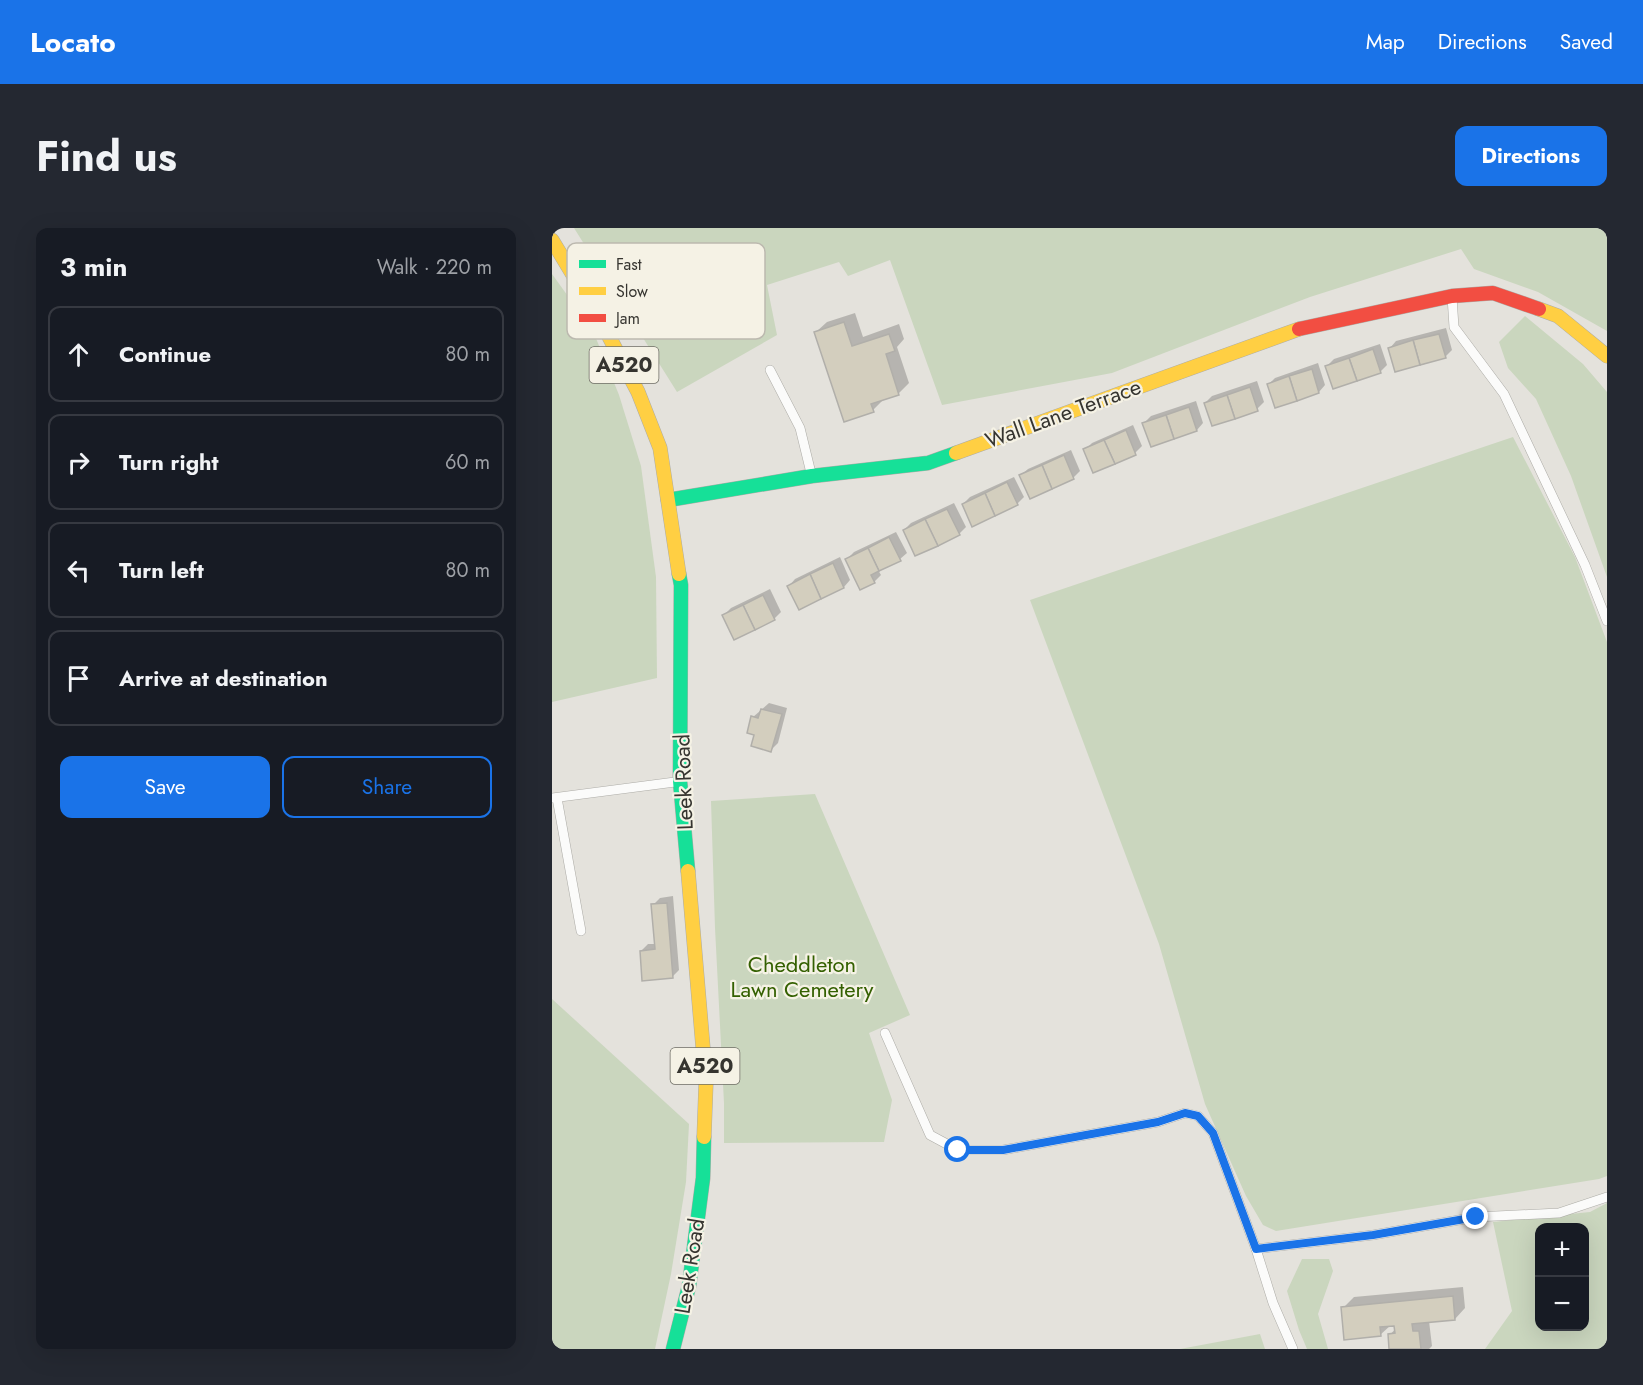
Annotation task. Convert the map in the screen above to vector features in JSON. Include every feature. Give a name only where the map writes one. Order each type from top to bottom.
[{"type":"main road","name":"Leek Road","points":[[552,240],[567,265]]},
{"type":"main road","name":"Wall Lane Terrace","points":[[668,500],[812,476],[928,463],[1290,331],[1452,296],[1493,293],[1558,316],[1607,356]]},
{"type":"main road","name":"Leek Road","points":[[611,339],[639,392],[660,448],[681,585],[680,781],[706,1083],[703,1178],[689,1286],[673,1349]]},
{"type":"lane","points":[[1452,296],[1454,327],[1504,394],[1586,565],[1607,621]]},
{"type":"lane","points":[[770,370],[800,428],[812,476]]},
{"type":"lane","points":[[581,931],[554,798],[680,781]]},
{"type":"lane","points":[[885,1032],[930,1135],[958,1150],[1003,1150],[1158,1122],[1185,1113],[1198,1116],[1213,1133],[1256,1249],[1273,1303],[1293,1349]]},
{"type":"lane","points":[[1256,1249],[1373,1235],[1476,1217],[1558,1213],[1607,1197]]},
{"type":"green space","points":[[574,228],[1607,228],[1607,331],[1538,292],[1474,269],[1461,249],[1310,297],[1112,373],[942,405],[890,260],[848,276],[839,262],[767,285],[777,335],[677,392],[644,339],[765,339],[765,243],[583,243]]},
{"type":"green space","points":[[552,274],[567,295],[567,339],[596,339],[619,395],[641,466],[656,577],[657,678],[552,702]]},
{"type":"green space","points":[[1525,316],[1583,364],[1607,392],[1607,577],[1571,476],[1536,399],[1508,368],[1499,342]]},
{"type":"green space","points":[[1513,437],[1575,557],[1607,642],[1607,1176],[1276,1231],[1263,1225],[1246,1196],[1205,1104],[1159,944],[1030,600]]},
{"type":"green space","name":"Cheddleton Lawn Cemetery","points":[[815,794],[910,1015],[869,1033],[892,1100],[884,1142],[724,1143],[711,801]]},
{"type":"green space","points":[[552,999],[689,1124],[686,1182],[671,1274],[655,1349],[552,1349]]},
{"type":"green space","points":[[1607,1203],[1607,1349],[1485,1349],[1512,1311],[1493,1222],[1590,1212]]},
{"type":"green space","points":[[1302,1259],[1329,1259],[1333,1271],[1318,1314],[1328,1349],[1307,1349],[1287,1291]]},
{"type":"green space","points":[[1260,1334],[1265,1349],[1180,1349]]},
{"type":"building","points":[[844,322],[852,346],[889,334],[895,351],[886,354],[899,395],[871,404],[874,412],[844,422],[814,332]]},
{"type":"building","points":[[1439,334],[1446,358],[1420,365],[1413,340]]},
{"type":"building","points":[[1413,340],[1420,365],[1395,372],[1388,348]]},
{"type":"building","points":[[1373,349],[1381,373],[1357,381],[1349,358]]},
{"type":"building","points":[[1349,358],[1357,381],[1333,389],[1325,366]]},
{"type":"building","points":[[1312,369],[1319,393],[1297,401],[1289,376]]},
{"type":"building","points":[[1289,376],[1297,401],[1275,408],[1267,384]]},
{"type":"building","points":[[1250,387],[1258,411],[1235,419],[1227,395]]},
{"type":"building","points":[[1227,395],[1235,419],[1212,426],[1204,403]]},
{"type":"building","points":[[1189,407],[1197,431],[1174,439],[1166,415]]},
{"type":"building","points":[[1166,415],[1174,439],[1151,447],[1142,423]]},
{"type":"building","points":[[1126,430],[1136,455],[1115,464],[1104,440]]},
{"type":"building","points":[[1104,440],[1115,464],[1093,473],[1083,449]]},
{"type":"building","points":[[1064,455],[1074,479],[1052,489],[1042,465]]},
{"type":"building","points":[[1042,465],[1052,489],[1030,499],[1019,475]]},
{"type":"building","points":[[1007,482],[1018,505],[995,516],[985,493]]},
{"type":"building","points":[[985,493],[995,516],[972,527],[962,504]]},
{"type":"building","points":[[947,509],[960,535],[938,546],[925,519]]},
{"type":"building","points":[[925,519],[938,546],[915,556],[903,530]]},
{"type":"building","points":[[889,537],[901,561],[879,571],[868,548]]},
{"type":"building","points":[[868,548],[879,571],[871,575],[875,583],[860,590],[845,559]]},
{"type":"building","points":[[833,563],[844,588],[821,599],[810,574]]},
{"type":"building","points":[[810,574],[821,599],[799,610],[787,586]]},
{"type":"building","points":[[763,595],[775,620],[755,630],[743,605]]},
{"type":"building","points":[[743,605],[755,630],[734,640],[722,615]]},
{"type":"building","points":[[761,709],[782,714],[771,752],[751,746],[754,735],[747,733],[751,716],[758,718]]},
{"type":"building","points":[[667,903],[673,978],[642,981],[640,951],[655,949],[651,904]]},
{"type":"building","points":[[1453,1296],[1455,1320],[1412,1324],[1413,1331],[1419,1331],[1421,1349],[1389,1349],[1388,1334],[1395,1333],[1394,1326],[1380,1327],[1381,1336],[1344,1340],[1341,1307]]},
{"type":"traffic: fast","points":[[668,500],[812,476],[928,463],[956,453]]},
{"type":"traffic: fast","points":[[679,574],[681,585],[680,781],[688,871]]},
{"type":"traffic: fast","points":[[673,1349],[689,1286],[703,1178],[704,1137]]},
{"type":"traffic: slow","points":[[552,240],[567,265]]},
{"type":"traffic: slow","points":[[1539,309],[1558,316],[1607,356]]},
{"type":"traffic: slow","points":[[956,453],[1299,329]]},
{"type":"traffic: slow","points":[[610,339],[638,392],[660,448],[679,574]]},
{"type":"traffic: slow","points":[[688,871],[706,1083],[704,1137]]},
{"type":"traffic: jam","points":[[1299,329],[1452,296],[1493,293],[1539,309]]},
{"type":"route","points":[[958,1150],[1003,1150],[1158,1122],[1185,1113],[1198,1116],[1213,1133],[1256,1249],[1373,1235],[1476,1217]]}]
